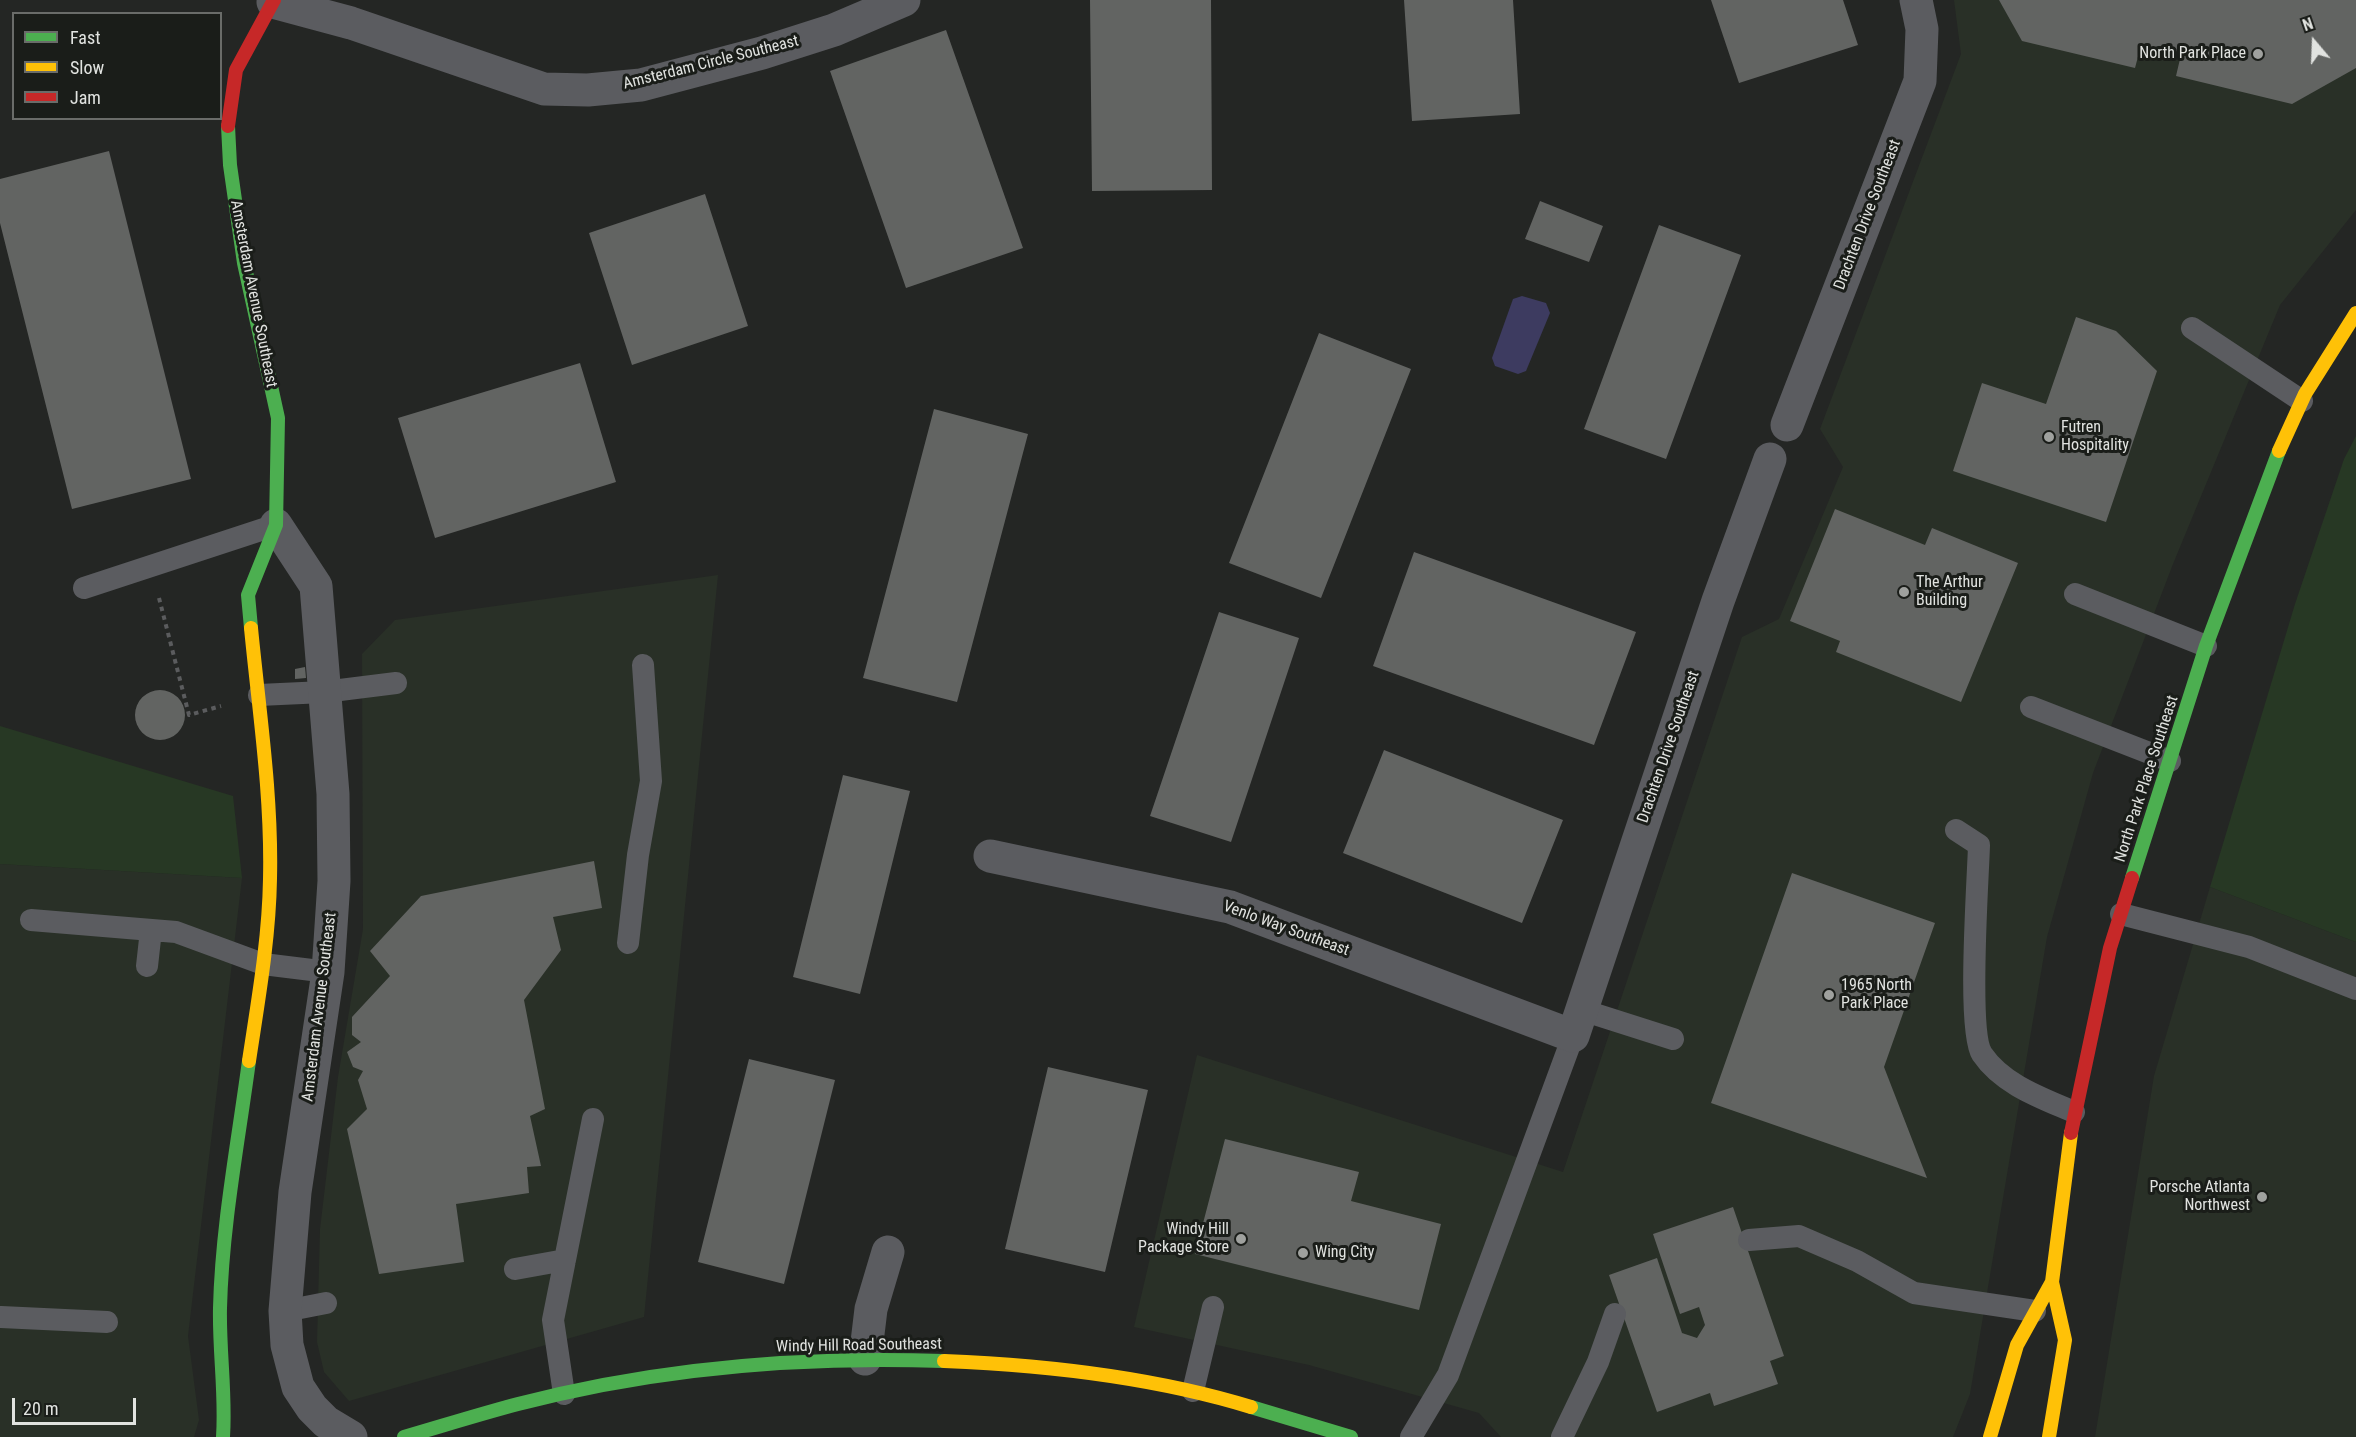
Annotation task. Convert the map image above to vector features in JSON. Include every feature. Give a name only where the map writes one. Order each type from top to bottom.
[{"type":"street","name":"Amsterdam Circle Southeast","points":[[273,1],[351,23],[544,89],[588,90],[641,85],[762,53],[834,30],[904,0]]},
{"type":"street","name":"Drachten Drive Southeast","points":[[1787,425],[1920,81],[1922,29],[1916,0]]},
{"type":"street","name":"Amsterdam Avenue Southeast","points":[[223,1437],[225,1409],[220,1310],[223,1249],[263,964],[270,879],[268,797],[248,594],[276,525],[278,418],[244,263],[230,165],[228,119],[236,70],[273,1]]},
{"type":"street","name":"North Park Place Southeast","points":[[2049,1437],[2065,1340],[2052,1282],[2074,1112],[2110,948],[2206,646],[2267,478],[2302,401],[2356,313]]},
{"type":"street","name":"Drachten Drive Southeast","points":[[1578,1022],[1718,601],[1770,459]]},
{"type":"street","name":"Amsterdam Avenue Southeast","points":[[276,525],[316,586],[333,794],[334,880],[328,972],[295,1192],[285,1311],[287,1345],[298,1387],[312,1408],[326,1422],[351,1437]]},
{"type":"street","name":"Venlo Way Southeast","points":[[990,856],[1230,907],[1578,1022]]},
{"type":"street","points":[[865,1359],[872,1309],[888,1252]]},
{"type":"street","name":"North Park Place Southeast","points":[[1990,1437],[2017,1345],[2052,1282]]},
{"type":"street","name":"Windy Hill Road Southeast","points":[[404,1437],[564,1394],[693,1372],[865,1359],[1025,1366],[1100,1374],[1193,1391],[1351,1437]]},
{"type":"lane","points":[[2192,328],[2302,401]]},
{"type":"lane","points":[[84,588],[276,525]]},
{"type":"lane","points":[[2075,594],[2206,646]]},
{"type":"lane","points":[[628,943],[638,855],[651,781],[643,665]]},
{"type":"lane","points":[[259,695],[324,692],[396,683]]},
{"type":"lane","points":[[2031,707],[2170,761]]},
{"type":"lane","points":[[1956,830],[1979,844],[1974,1020],[1982,1053],[2012,1083],[2074,1112]]},
{"type":"lane","points":[[2121,914],[2249,947],[2356,989]]},
{"type":"lane","points":[[31,920],[176,932],[263,964],[328,972]]},
{"type":"lane","points":[[147,966],[151,930]]},
{"type":"lane","points":[[1412,1437],[1448,1375],[1578,1022],[1673,1039]]},
{"type":"lane","points":[[564,1394],[553,1320],[593,1119]]},
{"type":"lane","points":[[1749,1240],[1799,1236],[1857,1261],[1914,1293],[2035,1311]]},
{"type":"lane","points":[[515,1269],[565,1260]]},
{"type":"lane","points":[[285,1311],[326,1303]]},
{"type":"lane","points":[[1193,1391],[1213,1307]]},
{"type":"lane","points":[[1563,1437],[1598,1362],[1615,1314]]},
{"type":"lane","points":[[1,1317],[107,1322]]},
{"type":"path","points":[[168,633],[189,715],[259,695]]},
{"type":"shaded area","points":[[1954,0],[2356,0],[2356,210],[2280,305],[2173,564],[2093,773],[2047,937],[1970,1394],[1953,1437],[1501,1437],[1479,1413],[1309,1365],[1134,1327],[1197,1055],[1563,1172],[1742,637],[1779,619],[1843,467],[1820,429],[1961,54]]},
{"type":"shaded area","points":[[1522,296],[1546,303],[1550,313],[1526,371],[1518,374],[1495,366],[1492,358],[1513,299]]},
{"type":"shaded area","points":[[718,575],[644,1317],[349,1401],[324,1372],[317,1342],[320,1229],[338,1077],[363,929],[362,654],[395,620]]},
{"type":"shaded area","points":[[0,864],[242,878],[188,1336],[199,1420],[194,1437],[0,1437]]},
{"type":"shaded area","name":"Porsche Atlanta Northwest","points":[[2210,887],[2356,942],[2356,1437],[2095,1437],[2154,1076]]},
{"type":"green space","points":[[2356,436],[2356,942],[2210,887],[2295,604],[2344,459]]},
{"type":"green space","points":[[0,726],[233,796],[242,878],[0,864]]},
{"type":"building","points":[[1090,0],[1211,0],[1212,190],[1092,191]]},
{"type":"building","points":[[1404,0],[1513,0],[1520,114],[1412,121]]},
{"type":"building","points":[[1711,0],[1843,0],[1858,45],[1739,83]]},
{"type":"building","name":"North Park Place","points":[[1999,0],[2356,0],[2356,68],[2292,104],[2176,76],[2180,59],[2140,49],[2135,68],[2022,41]]},
{"type":"building","points":[[946,30],[1023,248],[906,288],[830,71]]},
{"type":"building","points":[[109,151],[191,479],[72,509],[0,223],[0,179]]},
{"type":"building","points":[[705,194],[748,326],[632,365],[589,233]]},
{"type":"building","points":[[1540,201],[1603,226],[1589,262],[1525,239]]},
{"type":"building","points":[[1659,225],[1741,255],[1666,459],[1584,429]]},
{"type":"building","name":"Futren Hospitality","points":[[2076,317],[2116,331],[2157,371],[2106,522],[1953,471],[1982,383],[2046,404]]},
{"type":"building","points":[[1319,333],[1411,369],[1321,598],[1229,563]]},
{"type":"building","points":[[580,363],[616,482],[435,538],[398,418]]},
{"type":"building","points":[[934,409],[1028,434],[957,702],[863,678]]},
{"type":"building","name":"The Arthur Building","points":[[1835,509],[1925,545],[1932,528],[2018,563],[1961,702],[1836,652],[1840,641],[1790,621]]},
{"type":"building","points":[[1414,552],[1636,632],[1594,745],[1373,666]]},
{"type":"building","points":[[1219,612],[1299,638],[1231,842],[1150,816]]},
{"type":"building","points":[[305,667],[306,678],[295,679],[295,669]]},
{"type":"building","points":[[160,690],[169,692],[180,701],[185,715],[183,724],[174,735],[160,740],[151,738],[140,729],[135,715],[137,706],[146,695]]},
{"type":"building","points":[[1384,750],[1563,820],[1522,923],[1343,853]]},
{"type":"building","points":[[843,775],[910,791],[860,994],[793,977]]},
{"type":"building","points":[[594,861],[602,908],[553,917],[561,950],[524,1000],[545,1109],[530,1116],[541,1166],[527,1167],[529,1193],[456,1204],[464,1262],[379,1274],[347,1129],[367,1109],[358,1080],[363,1071],[353,1067],[347,1052],[361,1042],[352,1035],[352,1017],[390,976],[370,951],[421,896]]},
{"type":"building","name":"1965 North Park Place","points":[[1792,873],[1935,923],[1884,1067],[1927,1178],[1711,1103]]},
{"type":"building","points":[[749,1059],[835,1080],[784,1284],[698,1262]]},
{"type":"building","points":[[1048,1067],[1148,1090],[1105,1272],[1005,1249]]},
{"type":"building","points":[[1225,1139],[1359,1172],[1351,1201],[1441,1224],[1419,1310],[1195,1254]]},
{"type":"building","points":[[1733,1207],[1784,1356],[1770,1361],[1778,1384],[1714,1406],[1710,1393],[1657,1412],[1609,1275],[1657,1258],[1682,1333],[1697,1338],[1705,1325],[1699,1307],[1680,1314],[1653,1234]]},
{"type":"traffic: fast","points":[[228,126],[230,165],[244,263],[278,418],[276,525],[248,595],[251,628]]},
{"type":"traffic: fast","points":[[2132,878],[2206,646],[2279,451]]},
{"type":"traffic: fast","points":[[223,1437],[221,1277],[227,1215],[249,1061]]},
{"type":"traffic: fast","points":[[404,1437],[504,1408],[570,1392],[676,1373],[783,1363],[944,1361]]},
{"type":"traffic: fast","points":[[1251,1407],[1351,1437]]},
{"type":"traffic: slow","points":[[2279,451],[2305,394],[2356,313]]},
{"type":"traffic: slow","points":[[249,1061],[265,948],[270,879],[267,785],[251,628]]},
{"type":"traffic: slow","points":[[2049,1437],[2065,1340],[2052,1282],[2071,1133]]},
{"type":"traffic: slow","points":[[1990,1437],[2017,1345],[2052,1282]]},
{"type":"traffic: slow","points":[[944,1361],[1099,1374],[1176,1388],[1251,1407]]},
{"type":"traffic: jam","points":[[228,126],[236,70],[274,0]]},
{"type":"traffic: jam","points":[[2071,1133],[2110,948],[2132,878]]},
{"type":"place","name":"North Park Place","points":[[2258,54]]},
{"type":"place","name":"Futren Hospitality","points":[[2049,437]]},
{"type":"place","name":"The Arthur Building","points":[[1904,592]]},
{"type":"place","name":"1965 North Park Place","points":[[1829,995]]},
{"type":"place","name":"Porsche Atlanta Northwest","points":[[2262,1197]]},
{"type":"place","name":"Windy Hill Package Store","points":[[1241,1239]]},
{"type":"place","name":"Wing City","points":[[1303,1253]]}]
